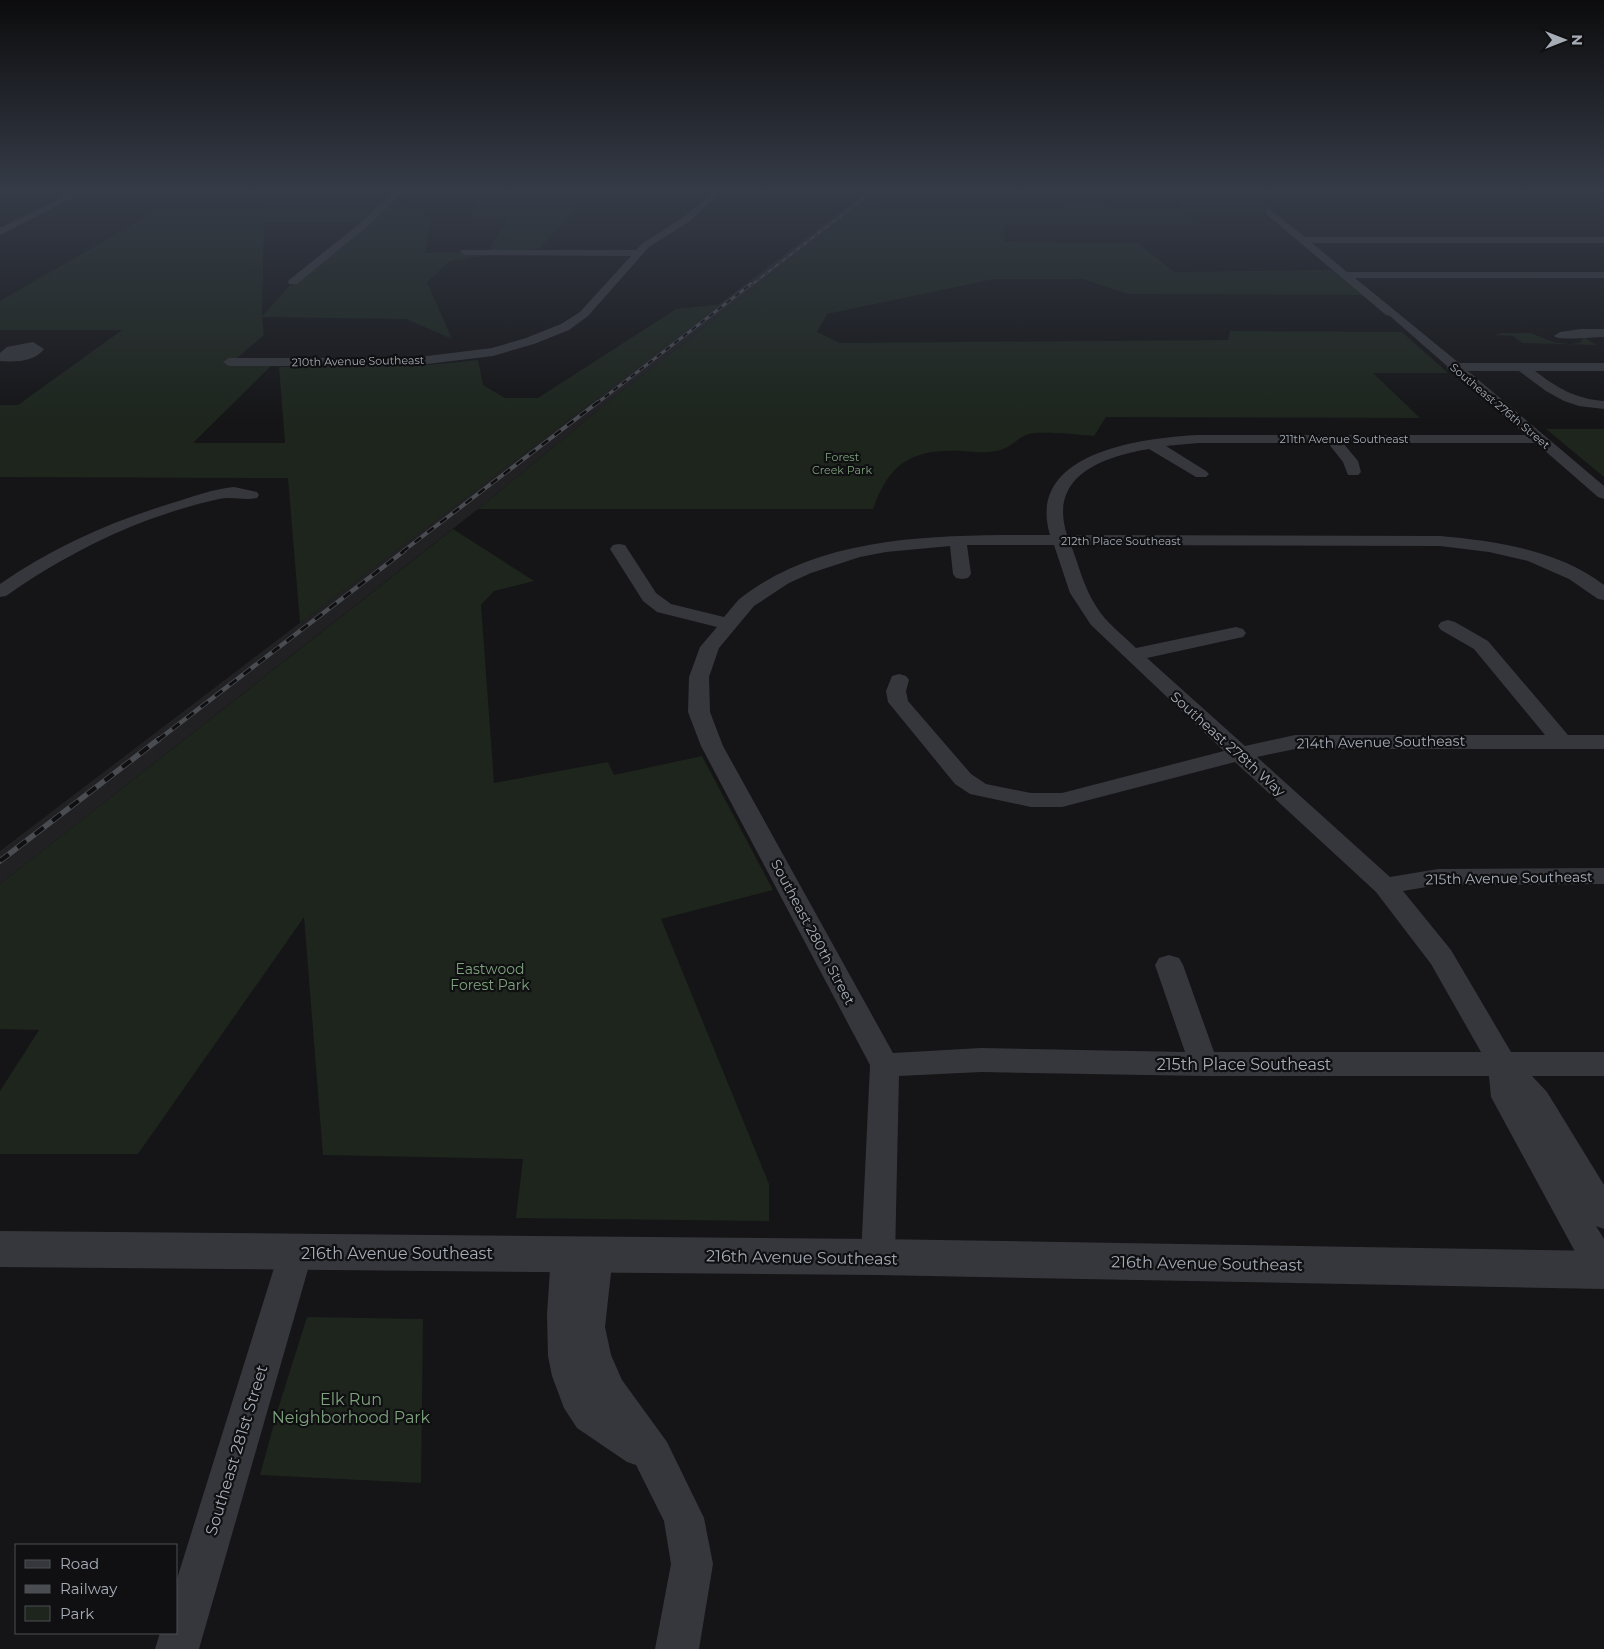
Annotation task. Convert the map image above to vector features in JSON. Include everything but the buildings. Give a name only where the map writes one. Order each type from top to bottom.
[{"type":"street","points":[[293,282],[310,268]]},
{"type":"street","name":"210th Avenue Southeast","points":[[228,362],[411,362],[493,352],[545,336],[565,327],[584,314],[625,268]]},
{"type":"street","name":"Southeast 276th Street","points":[[1336,268],[1604,494]]},
{"type":"street","points":[[1344,275],[1604,275]]},
{"type":"street","points":[[1560,336],[1581,333],[1604,333]]},
{"type":"street","points":[[1453,367],[1604,367]]},
{"type":"street","points":[[1522,367],[1558,395],[1575,401],[1604,405]]},
{"type":"street","name":"211th Avenue Southeast","points":[[1150,443],[1198,439],[1539,439]]},
{"type":"street","points":[[1332,439],[1350,461],[1352,472]]},
{"type":"street","points":[[1150,443],[1201,474]]},
{"type":"street","name":"Southeast 278th Way","points":[[1150,443],[1108,454],[1084,465],[1071,475],[1063,485],[1054,506],[1055,518],[1061,541],[1082,599],[1093,615],[1132,655],[1386,886],[1441,958],[1503,1064],[1536,1101],[1604,1214]]},
{"type":"street","points":[[0,592],[35,566],[102,532],[142,517],[216,495],[239,491],[251,496]]},
{"type":"street","points":[[958,540],[962,574]]},
{"type":"street","name":"212th Place Southeast","points":[[728,624],[747,602],[782,579],[805,569],[886,547],[958,540],[1440,541],[1540,551],[1596,587],[1604,595]]},
{"type":"street","points":[[619,549],[649,597],[664,608],[728,624]]},
{"type":"street","name":"Southeast 280th Street","points":[[728,624],[710,647],[698,677],[699,712],[712,746],[885,1065]]},
{"type":"street","points":[[1448,626],[1481,645],[1561,741]]},
{"type":"street","points":[[1132,655],[1236,633]]},
{"type":"street","name":"214th Avenue Southeast","points":[[898,680],[896,691],[898,702],[963,779],[978,789],[1031,800],[1062,800],[1239,754],[1295,742],[1604,742]]},
{"type":"street","name":"215th Avenue Southeast","points":[[1386,886],[1438,877],[1604,876]]},
{"type":"street","points":[[1169,965],[1204,1064]]},
{"type":"street","name":"215th Place Southeast","points":[[885,1065],[981,1060],[1204,1064],[1604,1064]]},
{"type":"street","name":"Southeast 278th Way","points":[[1503,1064],[1506,1097],[1603,1270]]},
{"type":"street","points":[[878,1257],[885,1065]]},
{"type":"street","name":"216th Avenue Southeast","points":[[0,1249],[878,1257],[1603,1270]]},
{"type":"street","name":"Southeast 281st Street","points":[[177,1649],[296,1252]]},
{"type":"street","points":[[582,1254],[565,1353],[571,1382],[588,1412],[653,1456],[684,1518],[692,1564],[677,1649]]},
{"type":"shaded area","points":[[767,268],[780,268],[609,401],[478,509],[0,884],[0,851]]},
{"type":"green space","points":[[57,268],[263,268],[262,316],[293,282],[311,268],[442,268],[427,282],[452,339],[406,319],[262,317],[264,335],[229,365],[271,366],[193,443],[285,443],[279,367],[429,365],[478,360],[483,385],[505,398],[538,398],[676,309],[722,304],[300,623],[288,478],[0,477],[0,405],[18,405],[122,330],[0,330],[0,301]]},
{"type":"green space","name":"Forest Creek Park","points":[[780,268],[1169,268],[1174,272],[1331,270],[1362,295],[1128,294],[1083,279],[994,279],[827,314],[817,332],[840,343],[1228,340],[1230,331],[1402,332],[1448,373],[1373,373],[1420,418],[1106,417],[1094,436],[1039,433],[1023,436],[1006,448],[993,452],[945,451],[916,456],[895,469],[887,480],[873,509],[478,509],[609,401]]},
{"type":"green space","points":[[1501,333],[1531,333],[1553,342],[1569,344],[1580,343],[1584,337],[1596,345],[1522,343],[1513,336],[1495,335]]},
{"type":"green space","points":[[1546,429],[1604,429],[1604,477]]},
{"type":"green space","name":"Eastwood Forest Park","points":[[453,529],[534,581],[494,591],[481,605],[494,783],[608,762],[614,775],[702,756],[773,890],[661,919],[769,1184],[769,1221],[516,1218],[523,1159],[323,1155],[304,917],[138,1154],[0,1154],[0,1091],[39,1030],[0,1029],[0,884]]},
{"type":"green space","name":"Elk Run Neighborhood Park","points":[[307,1317],[423,1319],[421,1483],[260,1475],[278,1409]]},
{"type":"railway","points":[[750,286],[773,268]]},
{"type":"railway","points":[[596,404],[751,284]]},
{"type":"railway","points":[[402,552],[598,402]]},
{"type":"railway","points":[[158,740],[404,551]]},
{"type":"railway","points":[[0,861],[159,739]]}]
